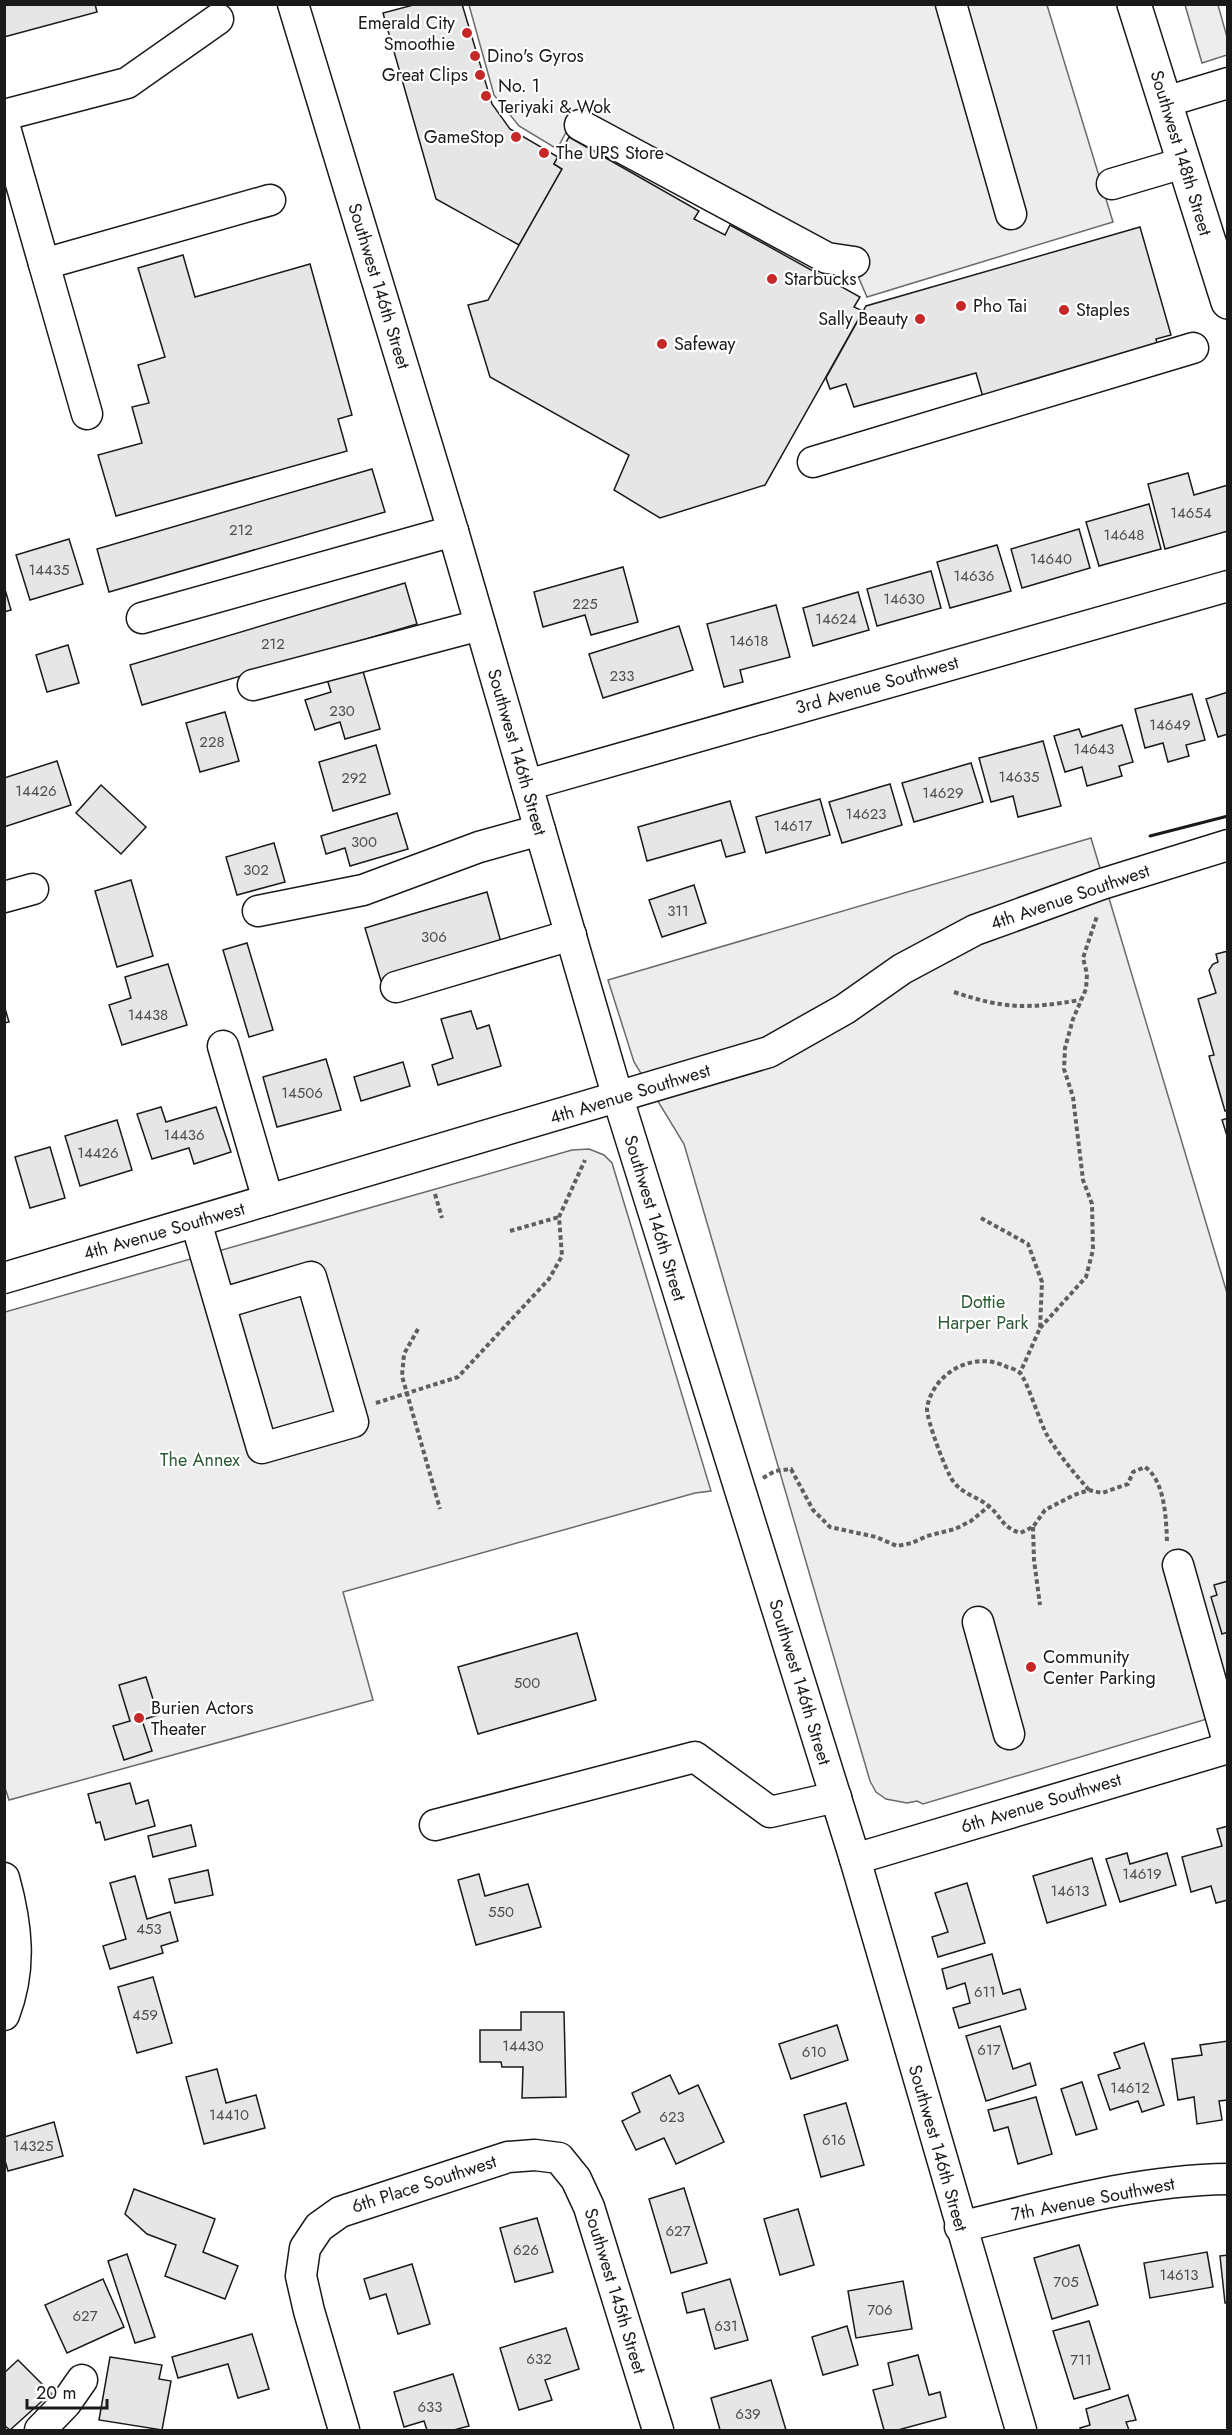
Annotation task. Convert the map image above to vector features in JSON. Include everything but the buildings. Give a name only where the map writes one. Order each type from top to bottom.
[{"type":"main road","name":"Southwest 148th Street","points":[[1134,4],[1227,302]]},
{"type":"street","name":"Southwest 146th Street","points":[[293,4],[453,531],[618,1098],[855,1859],[960,2227],[1021,2430]]},
{"type":"street","points":[[951,4],[1011,214]]},
{"type":"street","points":[[4,115],[127,83],[218,19]]},
{"type":"street","points":[[1165,102],[1227,83]]},
{"type":"street","points":[[4,124],[87,414]]},
{"type":"street","points":[[580,125],[827,258],[854,262]]},
{"type":"street","points":[[1112,184],[1184,163]]},
{"type":"street","points":[[44,264],[270,200]]},
{"type":"street","points":[[813,462],[1193,348]]},
{"type":"street","points":[[142,618],[453,531]]},
{"type":"street","name":"3rd Avenue Southwest","points":[[527,785],[1227,586]]},
{"type":"street","points":[[253,685],[480,625]]},
{"type":"street","points":[[258,911],[363,891],[479,847],[540,830]]},
{"type":"street","name":"4th Avenue Southwest","points":[[4,1278],[769,1053],[845,1009],[902,969],[975,930],[1102,884],[1227,845]]},
{"type":"street","points":[[4,897],[33,889]]},
{"type":"street","points":[[396,987],[571,935]]},
{"type":"street","points":[[224,1046],[268,1200]]},
{"type":"street","points":[[196,1222],[262,1448],[353,1422],[311,1277],[220,1304]]},
{"type":"street","points":[[1172,1557],[1227,1742]]},
{"type":"street","points":[[978,1622],[1009,1734]]},
{"type":"street","name":"6th Avenue Southwest","points":[[855,1859],[1227,1748]]},
{"type":"street","points":[[435,1825],[694,1757],[770,1812],[836,1797]]},
{"type":"street","points":[[4,1878],[17,1939],[17,1966],[12,1996],[4,2014]]},
{"type":"street","name":"6th Place Southwest","points":[[344,2430],[301,2276],[305,2248],[319,2228],[340,2212],[508,2157],[535,2155],[559,2158]]},
{"type":"street","name":"Southwest 145th Street","points":[[559,2158],[576,2179],[589,2206],[658,2430]]},
{"type":"street","name":"7th Avenue Southwest","points":[[960,2227],[1144,2186],[1196,2179],[1227,2179]]},
{"type":"street","points":[[40,2430],[66,2403],[82,2380]]},
{"type":"path","points":[[1020,1373],[1040,1328],[1086,1277],[1093,1250],[1092,1204],[1083,1180],[1073,1097],[1064,1069],[1065,1048],[1080,1000],[1086,989],[1083,958],[1098,914],[1102,884]]},
{"type":"path","points":[[954,992],[1007,1006],[1044,1006],[1080,1000]]},
{"type":"path","points":[[350,1412],[458,1377],[549,1279],[562,1256],[560,1217],[585,1160]]},
{"type":"path","points":[[435,1194],[442,1218]]},
{"type":"path","points":[[510,1231],[560,1217]]},
{"type":"path","points":[[981,1218],[1028,1244],[1042,1282],[1040,1328]]},
{"type":"path","points":[[418,1329],[404,1354],[402,1376],[441,1509]]},
{"type":"path","points":[[1089,1490],[1045,1510],[1033,1527],[1020,1533],[1007,1528],[989,1506],[968,1496],[952,1481],[938,1448],[927,1410],[938,1383],[955,1368],[975,1361],[998,1362],[1020,1373],[1047,1435],[1066,1464],[1089,1490],[1102,1493],[1128,1484],[1133,1472],[1145,1467],[1154,1473],[1166,1517],[1172,1557]]},
{"type":"path","points":[[775,1471],[791,1469],[813,1510],[830,1527],[876,1537],[897,1546],[955,1529],[972,1521],[989,1506]]},
{"type":"path","points":[[1033,1527],[1034,1560],[1040,1605]]},
{"type":"shaded area","points":[[469,5],[1047,5],[1113,222],[867,297],[848,253],[577,112],[557,149],[519,126],[494,95]]},
{"type":"shaded area","points":[[1185,5],[1218,5],[1227,37],[1227,55],[1202,63]]},
{"type":"shaded area","name":"Dottie Harper Park","points":[[1091,838],[1227,1293],[1227,1713],[923,1804],[917,1801],[907,1803],[886,1799],[876,1792],[870,1781],[684,1144],[634,1062],[608,980]]},
{"type":"shaded area","name":"The Annex","points":[[589,1149],[604,1155],[612,1163],[711,1491],[695,1493],[343,1592],[373,1700],[9,1800],[4,1785],[5,1312],[572,1150]]},
{"type":"wall","points":[[1150,836],[1228,816]]},
{"type":"place","name":"Emerald City Smoothie","points":[[467,33]]},
{"type":"place","name":"Dino's Gyros","points":[[475,56]]},
{"type":"place","name":"Great Clips","points":[[480,75]]},
{"type":"place","name":"No. 1 Teriyaki & Wok","points":[[486,96]]},
{"type":"place","name":"GameStop","points":[[516,137]]},
{"type":"place","name":"The UPS Store","points":[[544,153]]},
{"type":"place","name":"Starbucks","points":[[772,279]]},
{"type":"place","name":"Pho Tai","points":[[961,306]]},
{"type":"place","name":"Staples","points":[[1064,310]]},
{"type":"place","name":"Sally Beauty","points":[[920,319]]},
{"type":"place","name":"Safeway","points":[[662,344]]},
{"type":"place","name":"Community Center Parking","points":[[1031,1667]]},
{"type":"place","name":"Burien Actors Theater","points":[[139,1718]]}]
